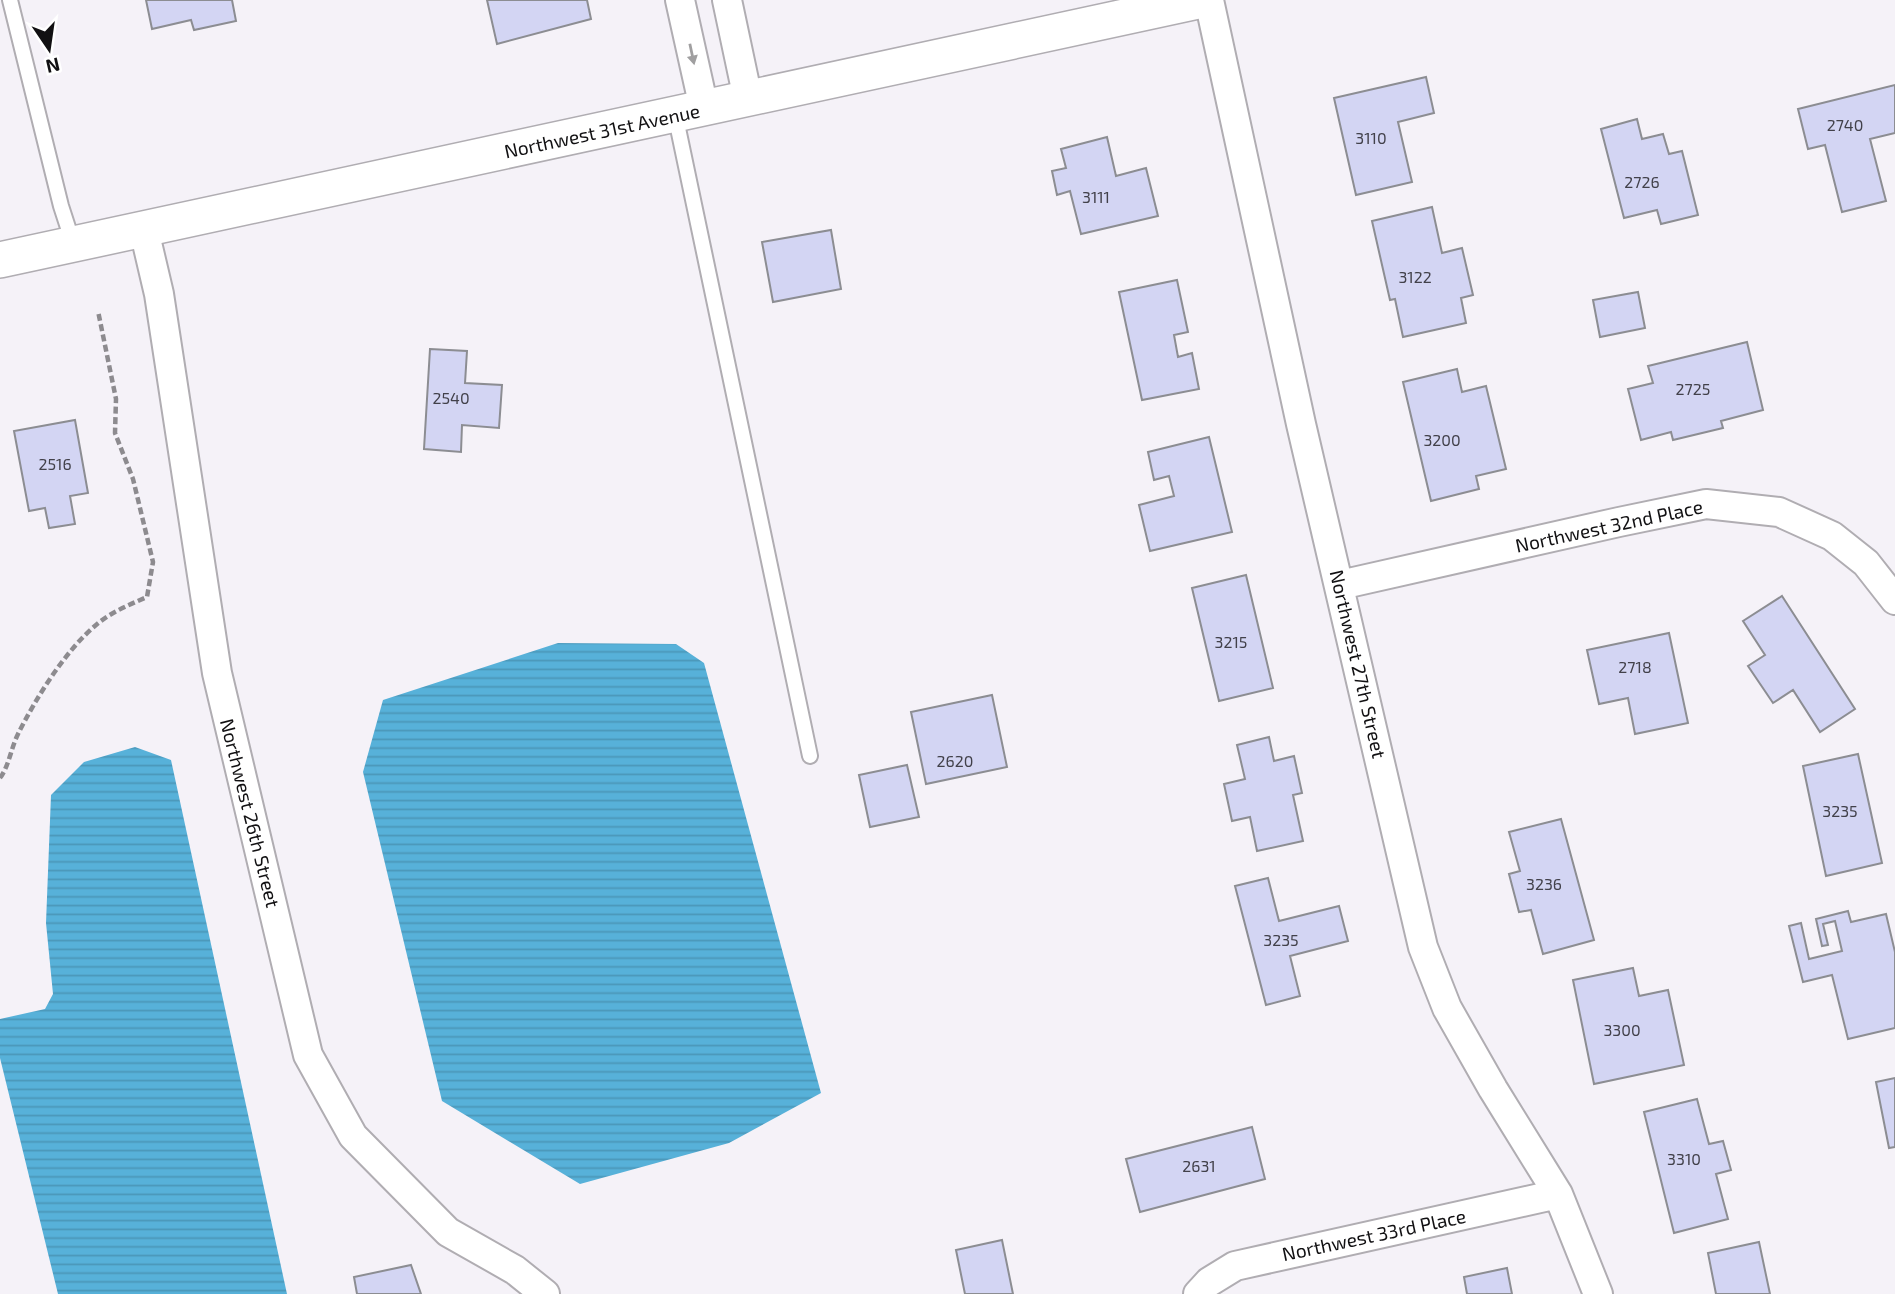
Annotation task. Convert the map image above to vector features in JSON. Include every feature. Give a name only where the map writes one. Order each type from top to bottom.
[{"type":"street","points":[[680,0],[690,111]]},
{"type":"street","points":[[727,0],[748,99]]},
{"type":"street","name":"Northwest 31st Avenue","points":[[0,260],[1203,0]]},
{"type":"street","name":"Northwest 27th Street","points":[[1209,0],[1298,410],[1423,947],[1447,1008],[1493,1090],[1559,1194],[1598,1294]]},
{"type":"street","name":"Northwest 26th Street","points":[[144,230],[159,294],[217,673],[309,1055],[353,1136],[449,1232],[514,1270],[545,1294]]},
{"type":"street","name":"Northwest 32nd Place","points":[[1340,585],[1706,504],[1779,512],[1832,536],[1866,563],[1895,600]]},
{"type":"street","name":"Northwest 33rd Place","points":[[1198,1294],[1209,1282],[1235,1266],[1559,1194]]},
{"type":"lane","points":[[10,0],[61,206],[73,244]]},
{"type":"lane","points":[[690,111],[810,756]]},
{"type":"path","points":[[0,778],[17,736],[41,694],[77,642],[97,623],[121,608],[147,597],[153,562],[133,479],[115,433],[116,399],[98,311]]},
{"type":"water","points":[[558,643],[676,644],[704,663],[821,1093],[729,1143],[580,1184],[442,1101],[363,772],[383,700]]},
{"type":"water","points":[[135,747],[171,760],[287,1294],[58,1294],[0,1058],[0,1019],[45,1009],[53,994],[46,923],[51,795],[84,762]]},
{"type":"building","points":[[146,0],[232,0],[236,21],[194,30],[191,20],[152,29]]},
{"type":"building","points":[[487,0],[587,0],[591,19],[497,44]]},
{"type":"building","points":[[1426,77],[1434,113],[1398,122],[1412,182],[1356,195],[1334,98]]},
{"type":"building","points":[[1895,85],[1895,133],[1870,139],[1886,201],[1842,212],[1825,145],[1808,149],[1798,109]]},
{"type":"building","points":[[1637,119],[1642,139],[1663,134],[1669,154],[1682,151],[1698,215],[1661,224],[1657,210],[1624,218],[1601,129]]},
{"type":"building","points":[[1107,137],[1116,176],[1146,168],[1158,216],[1081,234],[1070,191],[1057,195],[1052,171],[1066,168],[1061,149]]},
{"type":"building","points":[[1432,207],[1442,253],[1462,248],[1473,295],[1461,298],[1466,323],[1403,337],[1395,299],[1390,300],[1372,221]]},
{"type":"building","points":[[831,230],[841,289],[773,302],[762,242]]},
{"type":"building","points":[[1177,280],[1188,332],[1174,335],[1178,357],[1192,353],[1199,389],[1142,400],[1119,292]]},
{"type":"building","points":[[1638,292],[1645,328],[1600,337],[1593,300]]},
{"type":"building","points":[[1747,342],[1763,410],[1721,421],[1723,428],[1673,440],[1671,432],[1641,440],[1628,389],[1653,383],[1648,366]]},
{"type":"building","points":[[430,349],[467,351],[465,383],[502,385],[499,428],[462,425],[461,452],[424,449]]},
{"type":"building","points":[[1457,369],[1462,392],[1486,386],[1506,469],[1476,476],[1479,489],[1431,501],[1403,382]]},
{"type":"building","points":[[75,420],[88,493],[70,496],[75,524],[49,528],[45,508],[29,511],[14,431]]},
{"type":"building","points":[[1209,437],[1232,532],[1150,551],[1139,505],[1174,496],[1169,476],[1154,480],[1148,452]]},
{"type":"building","points":[[1246,575],[1273,688],[1219,701],[1192,588]]},
{"type":"building","points":[[1782,596],[1855,709],[1820,732],[1793,690],[1773,703],[1748,666],[1765,655],[1743,621]]},
{"type":"building","points":[[1669,633],[1688,723],[1635,734],[1628,698],[1599,704],[1587,650]]},
{"type":"building","points":[[992,695],[1007,767],[926,784],[911,712]]},
{"type":"building","points":[[1269,737],[1274,761],[1294,756],[1302,793],[1293,795],[1303,841],[1257,851],[1250,817],[1232,821],[1224,784],[1245,779],[1237,745]]},
{"type":"building","points":[[1858,754],[1882,863],[1826,876],[1803,766]]},
{"type":"building","points":[[907,765],[919,817],[870,827],[859,775]]},
{"type":"building","points":[[1561,819],[1594,940],[1543,954],[1531,910],[1519,912],[1509,874],[1520,871],[1509,832]]},
{"type":"building","points":[[1268,878],[1279,921],[1339,906],[1348,941],[1290,956],[1300,996],[1266,1005],[1235,886]]},
{"type":"building","points":[[1848,911],[1851,922],[1886,914],[1895,952],[1895,1028],[1848,1039],[1832,975],[1803,982],[1789,926],[1801,923],[1809,959],[1842,951],[1835,921],[1823,924],[1828,945],[1822,946],[1816,919]]},
{"type":"building","points":[[1633,968],[1639,996],[1668,990],[1684,1065],[1594,1084],[1573,980]]},
{"type":"building","points":[[1895,1078],[1895,1147],[1889,1148],[1876,1082]]},
{"type":"building","points":[[1697,1099],[1709,1144],[1723,1141],[1731,1170],[1716,1174],[1728,1219],[1674,1233],[1644,1112]]},
{"type":"building","points":[[1252,1127],[1265,1179],[1140,1212],[1126,1159]]},
{"type":"building","points":[[1002,1240],[1013,1294],[965,1294],[956,1250]]},
{"type":"building","points":[[1759,1242],[1770,1294],[1716,1294],[1708,1253]]},
{"type":"building","points":[[411,1265],[421,1294],[357,1294],[354,1277]]},
{"type":"building","points":[[1507,1268],[1512,1294],[1467,1294],[1464,1277]]}]
